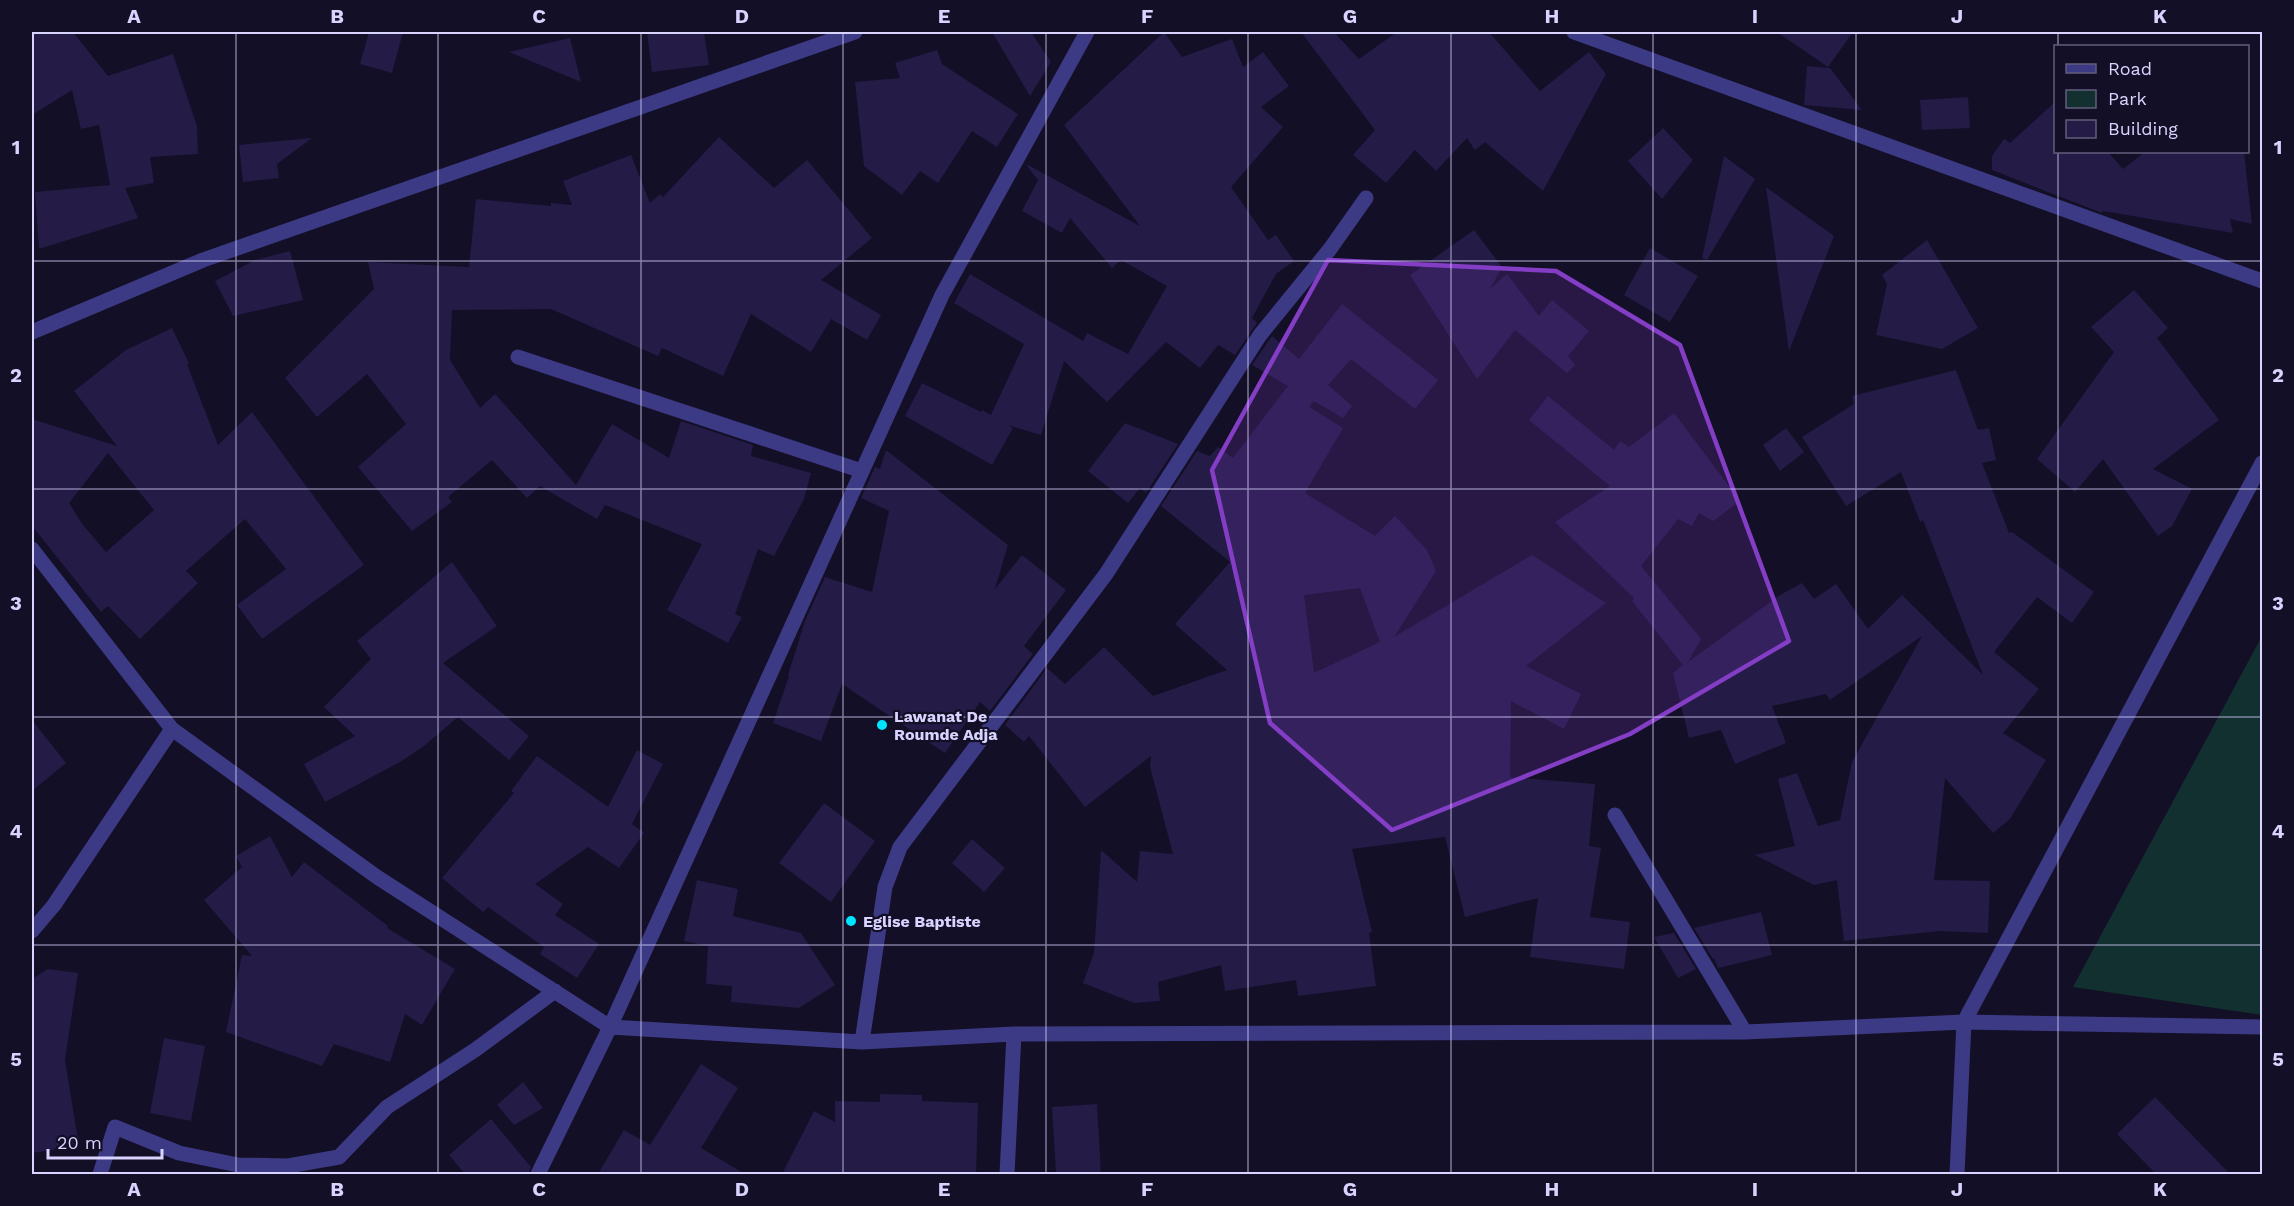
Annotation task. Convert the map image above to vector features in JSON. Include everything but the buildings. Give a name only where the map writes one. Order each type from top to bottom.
[{"type":"street","points":[[32,332],[203,260],[855,32]]},
{"type":"street","points":[[538,1174],[610,1027],[942,295],[1087,32]]},
{"type":"street","points":[[1574,32],[2262,281]]},
{"type":"street","points":[[862,1042],[885,887],[900,847],[1107,574],[1260,335],[1330,249],[1366,198]]},
{"type":"street","points":[[518,357],[862,471]]},
{"type":"street","points":[[1957,1174],[1964,1022],[2262,463]]},
{"type":"street","points":[[32,549],[171,729],[377,877],[610,1027],[862,1042],[1014,1034],[1745,1032],[1964,1022],[2262,1027]]},
{"type":"street","points":[[32,931],[54,904],[171,729]]},
{"type":"street","points":[[1615,815],[1745,1032]]},
{"type":"street","points":[[100,1174],[115,1127],[179,1153],[238,1165],[288,1166],[339,1157],[387,1107],[475,1050],[555,991]]},
{"type":"street","points":[[1007,1174],[1014,1034]]},
{"type":"highlighted area","points":[[1328,260],[1556,271],[1680,345],[1789,641],[1630,734],[1392,830],[1270,723],[1212,470]]},
{"type":"green space","points":[[2262,636],[2262,1015],[2073,987]]},
{"type":"place","name":"Lawanat De Roumde Adja","points":[[882,725]]},
{"type":"place","name":"Eglise Baptiste","points":[[851,921]]}]
